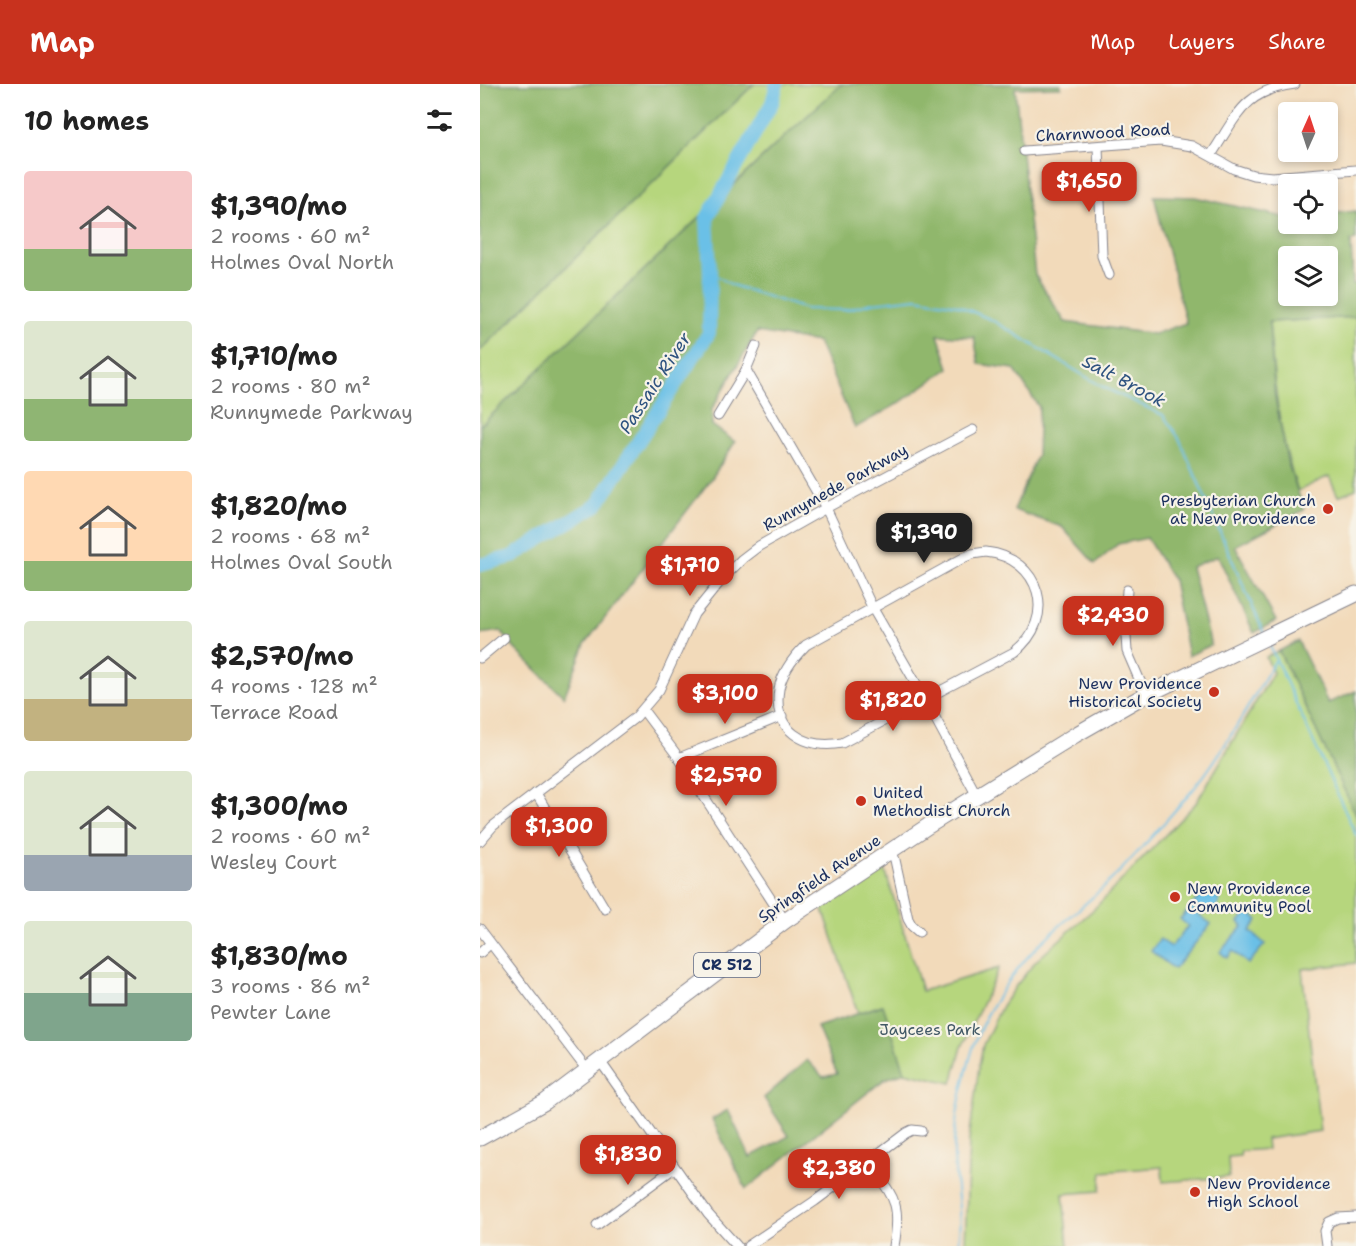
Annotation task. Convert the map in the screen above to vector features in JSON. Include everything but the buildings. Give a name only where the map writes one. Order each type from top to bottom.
[{"type":"main road","name":"Springfield Avenue","points":[[480,1138],[528,1113],[785,921],[891,850],[1075,735],[1146,695],[1356,594]]},
{"type":"street","points":[[1211,155],[1249,101],[1266,90],[1295,84]]},
{"type":"street","name":"Charnwood Road","points":[[1024,151],[1172,141],[1192,146],[1234,170],[1262,177],[1356,170]]},
{"type":"street","points":[[1098,146],[1102,255],[1109,275]]},
{"type":"street","points":[[718,416],[746,370],[756,346]]},
{"type":"street","points":[[746,370],[826,508],[872,607],[977,796]]},
{"type":"street","name":"Runnymede Parkway","points":[[480,841],[483,829],[536,793],[643,710],[659,690],[694,614],[723,578],[759,546],[973,430]]},
{"type":"street","points":[[986,552],[1005,555],[1028,573],[1038,594],[1039,616],[1023,646],[1014,652],[852,738],[832,745],[818,745],[798,738],[787,728],[778,704],[779,689],[787,669],[799,652],[812,640],[872,607],[972,554],[986,552]]},
{"type":"street","points":[[1127,590],[1125,622],[1127,651],[1146,695]]},
{"type":"street","points":[[480,658],[504,638]]},
{"type":"street","points":[[643,710],[679,758],[785,921]]},
{"type":"street","points":[[679,758],[782,716]]},
{"type":"street","points":[[536,793],[605,909]]},
{"type":"street","points":[[891,850],[908,919],[919,932]]},
{"type":"street","points":[[480,929],[490,944],[594,1065],[708,1214],[737,1246]]},
{"type":"street","points":[[480,953],[490,944]]},
{"type":"street","points":[[748,1246],[906,1133],[912,1130],[921,1131]]},
{"type":"street","points":[[868,1162],[897,1206],[894,1246]]},
{"type":"street","points":[[597,1225],[674,1168]]},
{"type":"street","points":[[1327,1246],[1326,1228],[1331,1220],[1356,1216]]},
{"type":"green space","points":[[480,84],[754,84],[480,351]]},
{"type":"green space","points":[[754,84],[842,84],[480,426],[480,351]]},
{"type":"green space","points":[[842,84],[1061,84],[1061,87],[1015,88],[1035,275],[1065,322],[1154,334],[1186,323],[1154,196],[1195,197],[1278,216],[1278,234],[1338,234],[1338,213],[1356,211],[1356,240],[1351,241],[1353,284],[1356,284],[1356,317],[1269,322],[1275,396],[1287,460],[1304,510],[1235,546],[1276,621],[1254,633],[1218,556],[1191,567],[1211,645],[1188,656],[1173,580],[1147,538],[1118,544],[1095,564],[1062,527],[1014,510],[1037,455],[1039,407],[1014,369],[979,364],[974,337],[938,335],[949,368],[899,403],[855,428],[818,342],[757,332],[712,409],[712,425],[735,442],[712,478],[585,644],[564,697],[514,648],[501,631],[480,634],[480,426]]},
{"type":"green space","points":[[1356,317],[1356,489],[1338,496],[1329,476],[1298,491],[1281,428],[1269,322]]},
{"type":"green space","points":[[1298,641],[1328,703],[1356,691],[1356,815],[1279,651]]},
{"type":"green space","points":[[1279,651],[1356,815],[1356,963],[1302,969],[1320,1131],[1266,1139],[1267,1149],[1241,1151],[1240,1156],[1228,1157],[1229,1177],[1163,1182],[1162,1167],[1102,1172],[1100,1191],[1063,1194],[1068,1246],[965,1246],[969,1140],[979,1066],[983,1045],[1002,1006],[1036,961],[1095,908],[1196,803],[1273,673],[1266,657]]},
{"type":"green space","name":"Jaycees Park","points":[[883,863],[922,991],[999,968],[962,1047],[952,1083],[905,1072],[882,1005],[858,1013],[822,906]]},
{"type":"green space","points":[[883,1005],[905,1072],[885,1079],[746,1189],[712,1119],[728,1110],[750,1157],[789,1136],[764,1098],[807,1060],[823,1077],[837,1074],[817,1027]]},
{"type":"water","points":[[1211,892],[1219,899],[1213,912],[1205,913],[1197,906],[1193,910],[1211,924],[1174,969],[1151,951],[1160,939],[1171,947],[1188,926],[1180,919],[1202,894]]},
{"type":"water","points":[[1248,911],[1258,920],[1250,931],[1265,944],[1248,964],[1233,951],[1227,958],[1220,952],[1243,926],[1239,922]]},
{"type":"waterway","name":"Passaic River","points":[[480,565],[511,557],[597,505],[709,333],[710,272],[707,218],[772,103],[777,84]]},
{"type":"waterway","name":"Salt Brook","points":[[710,272],[732,285],[806,309],[845,310],[872,303],[917,298],[957,305],[992,320],[1103,387],[1163,415],[1179,438],[1264,633]]},
{"type":"waterway","name":"Salt Brook","points":[[1269,644],[1356,835]]},
{"type":"waterway","points":[[958,1246],[959,1212],[954,1156],[957,1115],[973,1048],[991,1009],[1007,983],[1035,949],[1116,875],[1186,798],[1234,731],[1275,661]]},
{"type":"place","name":"Presbyterian Church at New Providence","points":[[1328,509]]},
{"type":"place","name":"New Providence Historical Society","points":[[1214,692]]},
{"type":"place","name":"United Methodist Church","points":[[861,801]]},
{"type":"place","name":"New Providence Community Pool","points":[[1175,897]]},
{"type":"place","name":"New Providence High School","points":[[1195,1192]]}]
